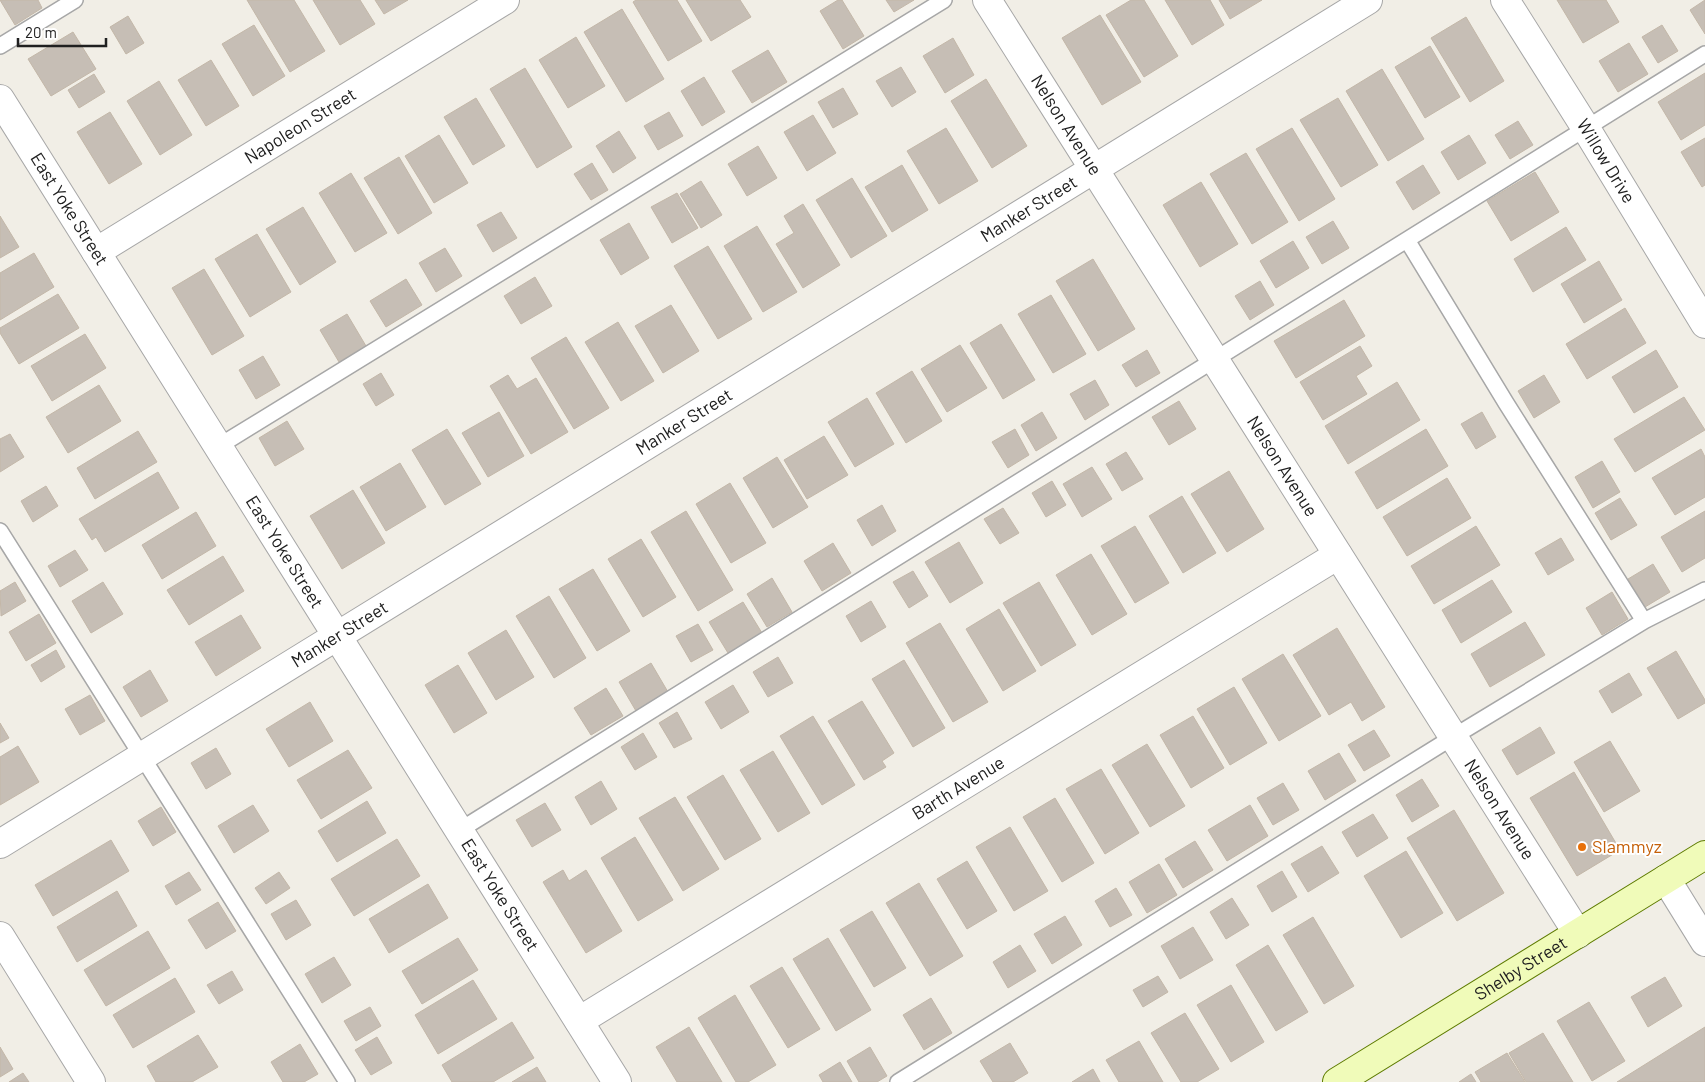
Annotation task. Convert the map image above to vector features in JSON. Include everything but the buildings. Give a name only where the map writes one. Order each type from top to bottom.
[{"type":"main road","name":"Shelby Street","points":[[1337,1082],[1705,855]]},
{"type":"street","name":"Napoleon Street","points":[[96,252],[506,0]]},
{"type":"street","name":"Nelson Avenue","points":[[987,0],[1578,934]]},
{"type":"street","name":"Manker Street","points":[[0,844],[1368,0]]},
{"type":"street","name":"Willow Drive","points":[[1505,0],[1586,128],[1705,324]]},
{"type":"street","name":"East Yoke Street","points":[[0,99],[617,1082]]},
{"type":"street","name":"Barth Avenue","points":[[579,1021],[1338,555]]},
{"type":"street","points":[[1666,879],[1705,942]]},
{"type":"street","points":[[0,936],[91,1082]]},
{"type":"lane","points":[[0,46],[75,0]]},
{"type":"lane","points":[[219,446],[944,0]]},
{"type":"lane","points":[[460,830],[1705,54]]},
{"type":"lane","points":[[1407,240],[1506,403],[1644,621]]},
{"type":"lane","points":[[0,531],[348,1082]]},
{"type":"lane","points":[[898,1082],[1453,737],[1644,621],[1705,590]]},
{"type":"place","name":"Slammyz","points":[[1582,847]]}]
